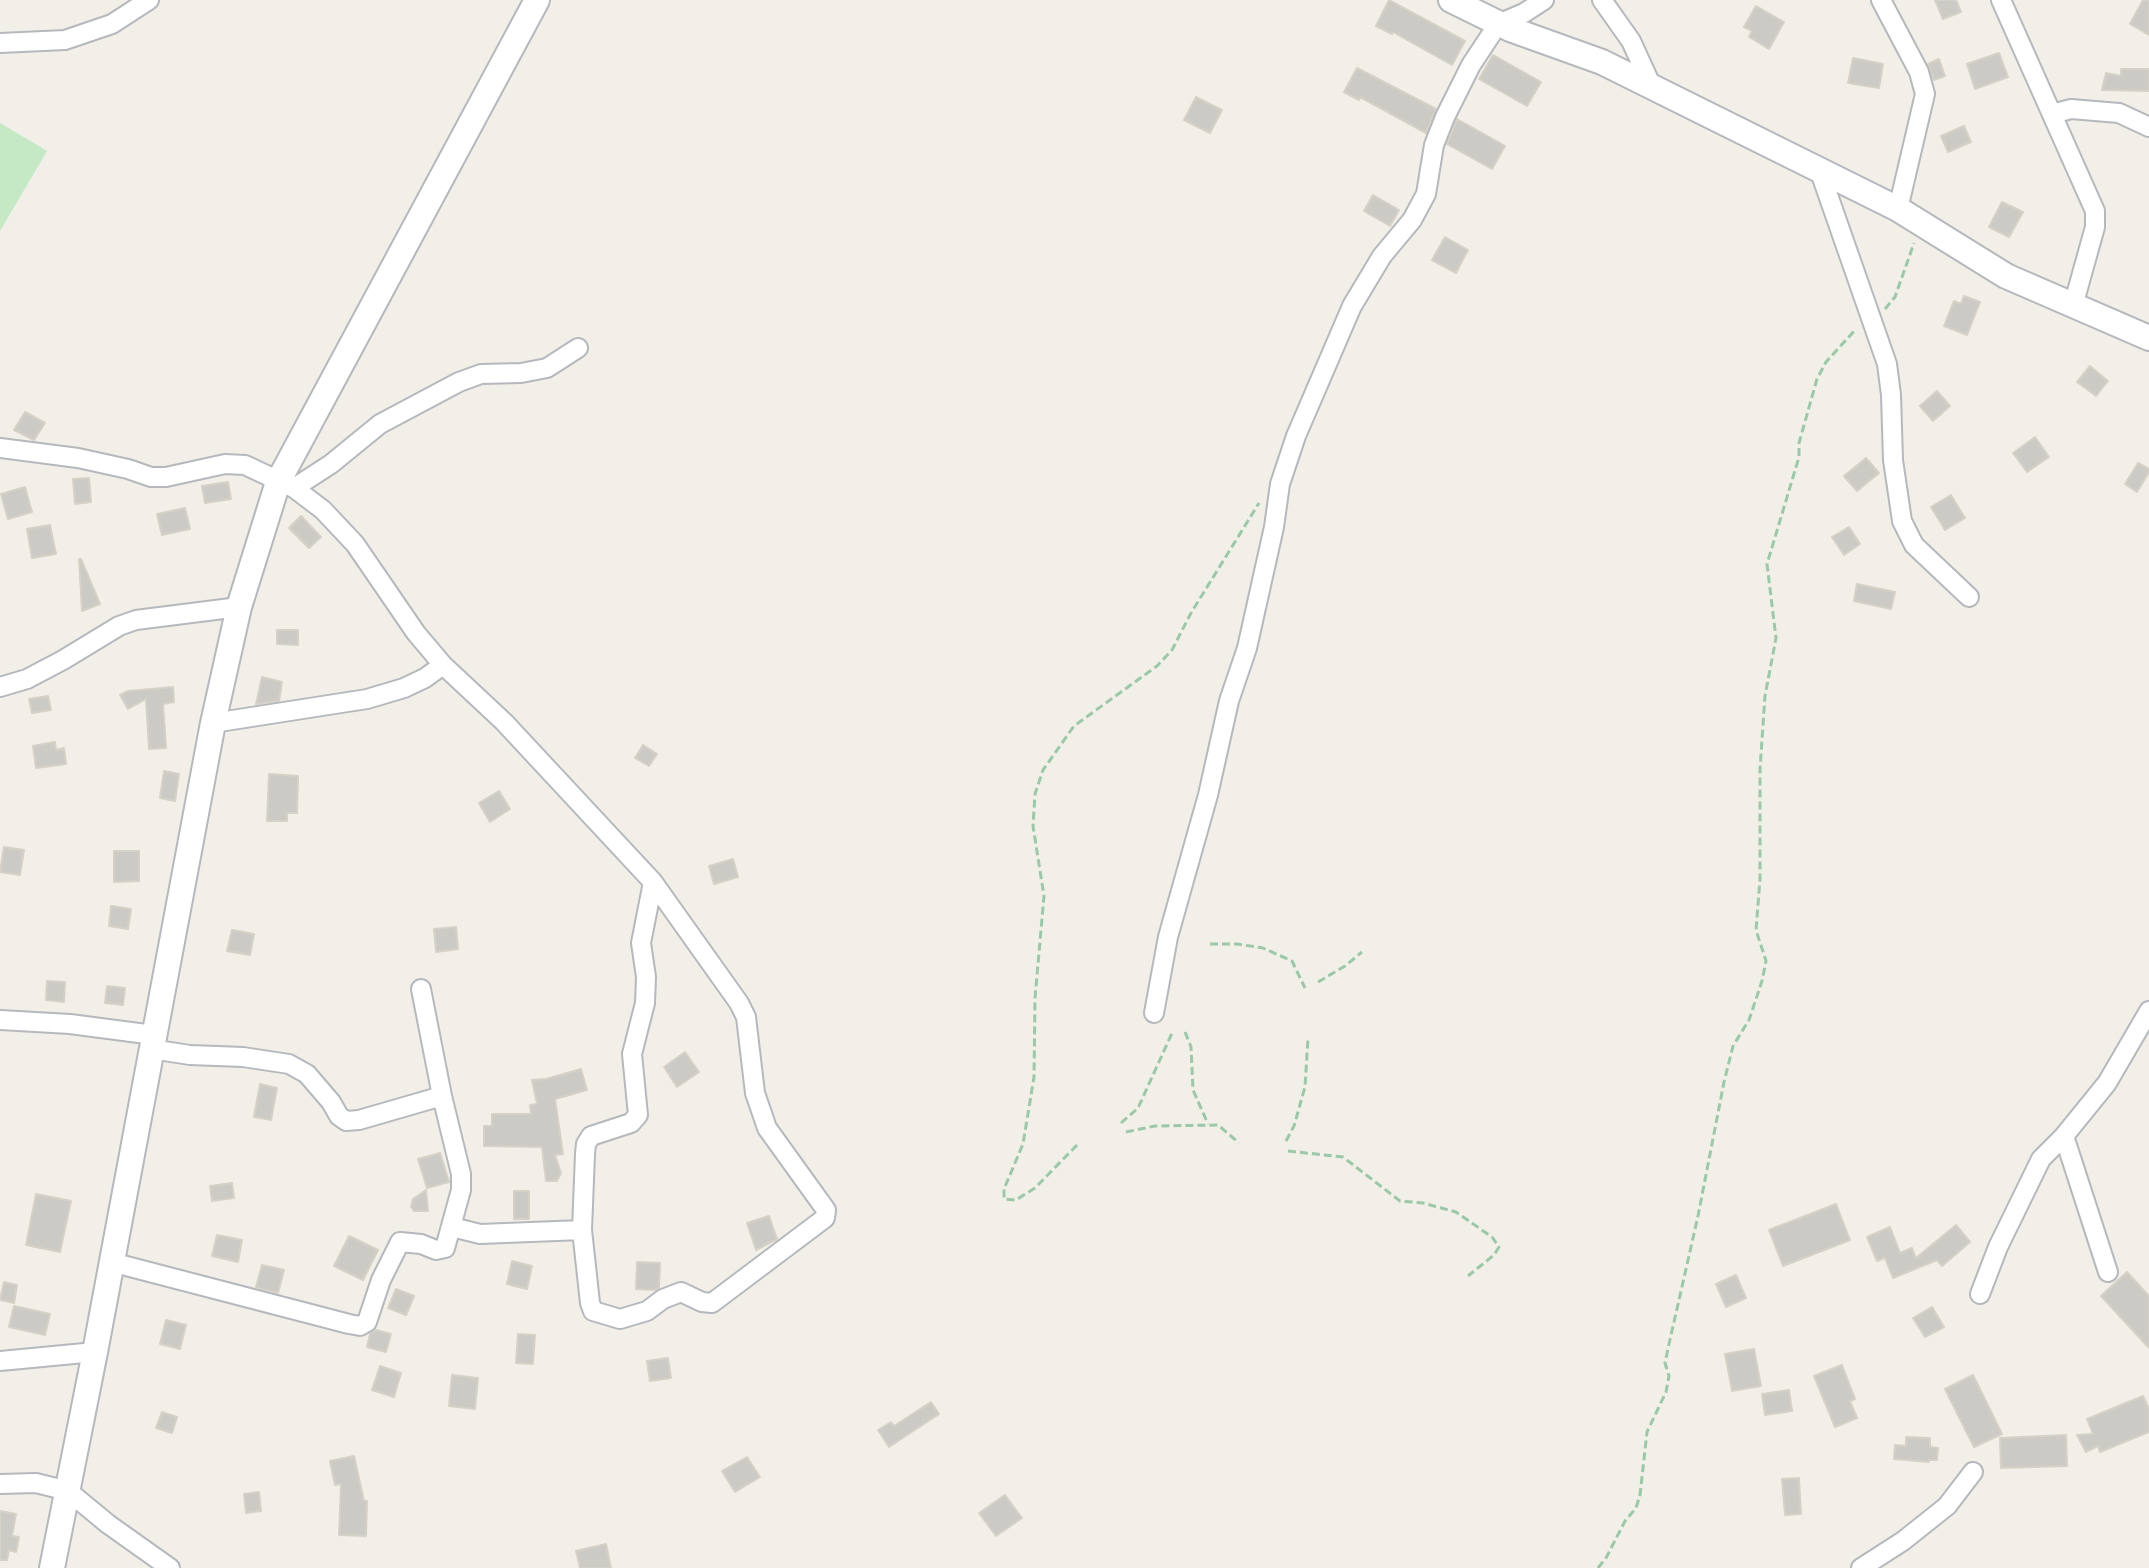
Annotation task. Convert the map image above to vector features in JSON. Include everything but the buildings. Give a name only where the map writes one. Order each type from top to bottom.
[{"type":"street","points":[[0,43],[65,40],[112,24],[149,0]]},
{"type":"street","points":[[52,1568],[213,723],[239,607],[286,485],[537,0]]},
{"type":"street","points":[[1451,0],[1498,24],[1573,50],[1653,89],[1898,209],[2006,276],[2146,340]]},
{"type":"street","points":[[1154,1013],[1168,937],[1208,795],[1229,701],[1247,648],[1274,527],[1280,484],[1296,436],[1352,306],[1382,256],[1412,220],[1426,194],[1434,145],[1471,65],[1498,24],[1544,0]]},
{"type":"street","points":[[1602,0],[1631,41],[1653,89]]},
{"type":"street","points":[[1881,0],[1919,72],[1925,94],[1898,209]]},
{"type":"street","points":[[2001,0],[2095,211],[2095,227],[2073,306]]},
{"type":"street","points":[[2052,114],[2071,109],[2119,113],[2149,127]]},
{"type":"street","points":[[1820,172],[1887,364],[1893,460],[1902,521],[1914,545],[1969,597]]},
{"type":"street","points":[[286,485],[331,464],[380,424],[459,382],[481,374],[521,373],[547,368],[578,348]]},
{"type":"street","points":[[0,448],[78,458],[151,477],[166,477],[225,464],[245,465],[286,485],[323,510],[355,544],[416,633],[443,665],[504,722],[653,882],[739,1003],[746,1017],[755,1093],[767,1128],[826,1210],[825,1218],[712,1303],[702,1302],[681,1292],[663,1299],[647,1311],[620,1319],[593,1311],[582,1230],[586,1144],[591,1136],[631,1123],[638,1115],[632,1054],[645,1003],[646,977],[641,943],[653,882]]},
{"type":"street","points":[[0,687],[27,679],[119,626],[136,620],[239,607]]},
{"type":"street","points":[[213,723],[367,699],[404,688],[443,665]]},
{"type":"street","points":[[111,1262],[360,1326],[367,1322],[381,1280],[400,1242],[441,1250],[445,1248],[461,1190],[461,1174],[421,989]]},
{"type":"street","points":[[1980,1294],[1998,1247],[2041,1159],[2107,1083],[2149,1011]]},
{"type":"street","points":[[0,1020],[70,1024],[152,1042],[190,1055],[243,1057],[289,1064],[307,1074],[346,1121],[442,1096]]},
{"type":"street","points":[[2064,1136],[2108,1272]]},
{"type":"street","points":[[452,1227],[480,1234],[582,1230]]},
{"type":"street","points":[[0,1361],[95,1352]]},
{"type":"street","points":[[1861,1568],[1903,1541],[1947,1506],[1973,1472]]},
{"type":"street","points":[[0,1484],[36,1483],[68,1491],[170,1568]]},
{"type":"path","points":[[1874,315],[1887,308],[1895,297],[1921,224]]},
{"type":"path","points":[[1598,1568],[1636,1508],[1640,1495],[1647,1432],[1666,1392],[1669,1376],[1665,1363],[1724,1082],[1733,1046],[1754,1008],[1766,961],[1756,930],[1756,916],[1760,879],[1760,769],[1765,696],[1776,638],[1767,564],[1799,457],[1817,379],[1826,362],[1865,322]]},
{"type":"path","points":[[1077,1145],[1035,1188],[1016,1200],[1004,1199],[1004,1189],[1023,1144],[1034,1077],[1035,998],[1044,896],[1033,826],[1035,794],[1043,770],[1074,726],[1157,666],[1172,650],[1191,613],[1260,502]]},
{"type":"path","points":[[1210,944],[1263,948],[1292,961],[1305,988]]},
{"type":"path","points":[[1318,982],[1362,952]]},
{"type":"path","points":[[1121,1123],[1138,1108],[1173,1031]]},
{"type":"path","points":[[1185,1032],[1191,1047],[1193,1090],[1208,1125]]},
{"type":"path","points":[[1286,1141],[1305,1087],[1308,1038]]},
{"type":"path","points":[[1126,1132],[1155,1126],[1218,1125],[1239,1143]]},
{"type":"path","points":[[1288,1151],[1343,1157],[1400,1201],[1423,1203],[1456,1212],[1492,1237],[1499,1247],[1494,1255],[1468,1276]]},
{"type":"green space","points":[[0,123],[47,151],[0,231]]}]
